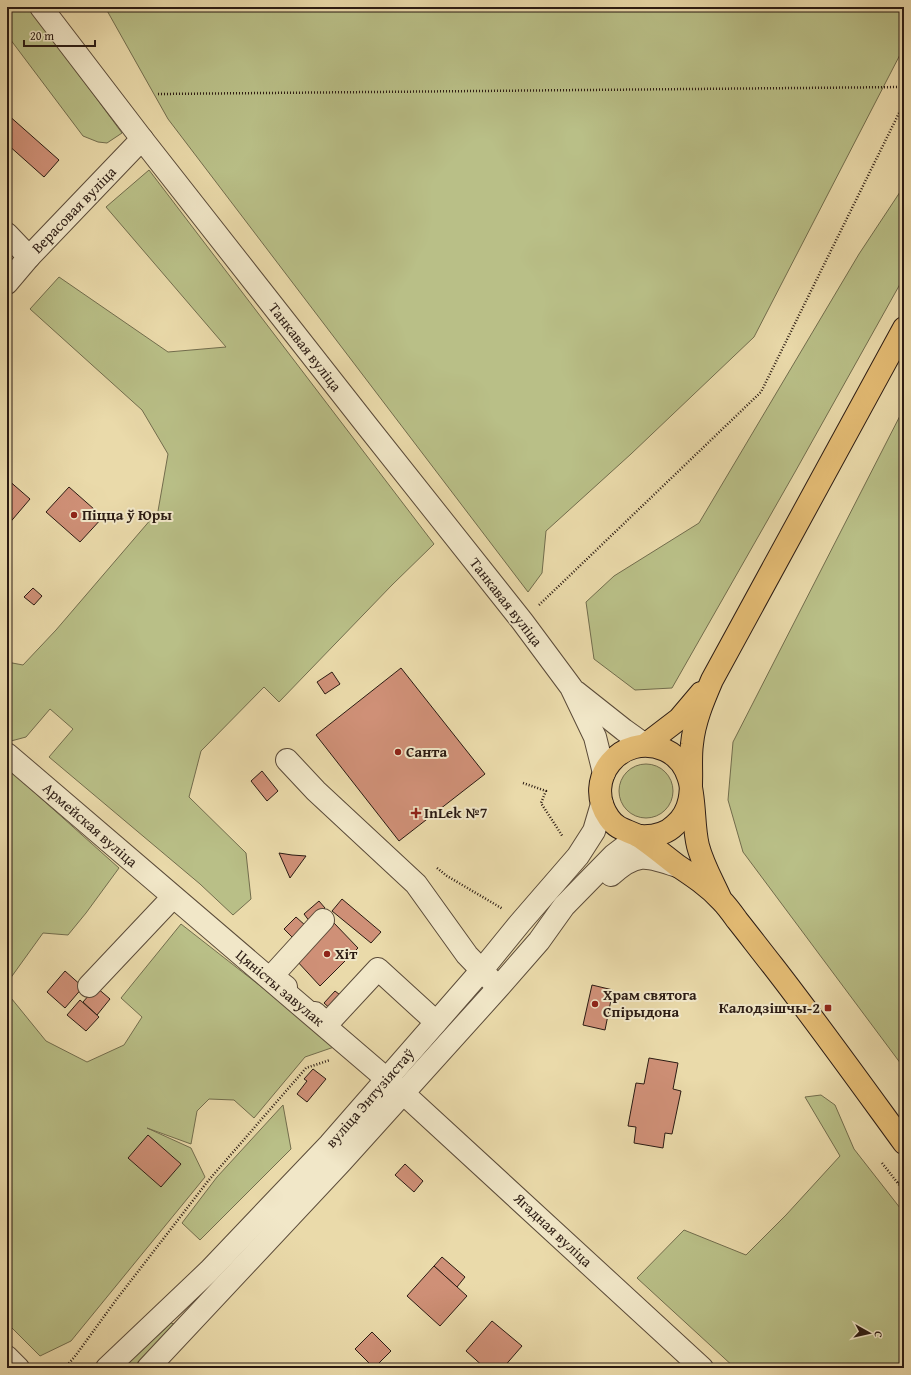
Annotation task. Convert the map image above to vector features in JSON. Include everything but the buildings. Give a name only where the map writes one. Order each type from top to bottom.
[{"type":"main road","points":[[638,836],[649,837],[670,830],[681,820],[690,804],[692,744],[699,712],[712,680],[904,328]]},
{"type":"main road","points":[[645,745],[679,719],[712,680]]},
{"type":"main road","points":[[721,900],[706,869],[698,846],[689,776],[681,762],[669,752],[659,747],[645,745],[628,749],[620,754],[611,762],[604,772],[600,788],[602,804],[610,819],[623,830],[638,836],[693,875],[721,900],[813,1019],[904,1143]]},
{"type":"street","name":"Танкавая вуліца","points":[[41,7],[142,139],[522,621],[571,687],[594,737],[604,772]]},
{"type":"street","name":"Верасовая вуліца","points":[[7,283],[29,257],[142,139]]},
{"type":"street","points":[[7,234],[29,257]]},
{"type":"street","name":"Танкавая вуліца","points":[[571,687],[645,745]]},
{"type":"street","name":"Армейская вуліца","points":[[7,754],[173,897]]},
{"type":"street","points":[[288,760],[316,791],[416,884],[467,955],[498,988]]},
{"type":"street","name":"вуліца Энтузіястаў","points":[[148,1368],[341,1162],[395,1086],[436,1022],[482,971],[520,923],[578,856],[594,831],[602,804]]},
{"type":"street","name":"вуліца Энтузіястаў","points":[[107,1368],[214,1265],[330,1144],[395,1086],[498,988],[539,941],[564,906],[614,855],[638,836]]},
{"type":"street","name":"вуліца Энтузіястаў","points":[[539,941],[620,866],[634,858],[656,858],[680,867]]},
{"type":"street","points":[[89,986],[173,897]]},
{"type":"street","name":"Цяністы завулак","points":[[173,897],[395,1086]]},
{"type":"street","points":[[323,920],[272,976],[328,1024],[378,969],[436,1022]]},
{"type":"street","name":"Ягадная вуліца","points":[[395,1086],[702,1368]]},
{"type":"street","points":[[7,1357],[18,1368]]},
{"type":"path","points":[[158,94],[904,87]]},
{"type":"path","points":[[522,621],[761,392],[904,103]]},
{"type":"path","points":[[523,783],[546,791],[541,804],[564,838]]},
{"type":"path","points":[[437,868],[447,876],[509,913]]},
{"type":"path","points":[[66,1368],[208,1181],[306,1068],[331,1060]]},
{"type":"path","points":[[882,1163],[904,1191]]},
{"type":"path","points":[[898,1184],[904,1179]]},
{"type":"green space","points":[[7,7],[29,7],[122,133],[107,143],[98,142],[83,136],[7,35]]},
{"type":"green space","points":[[105,7],[904,7],[904,47],[754,337],[631,454],[546,531],[542,573],[528,592],[168,119]]},
{"type":"green space","points":[[149,170],[434,544],[392,585],[279,702],[264,687],[201,751],[189,797],[246,853],[251,899],[233,915],[200,884],[49,757],[73,729],[50,709],[26,737],[11,741],[7,737],[7,662],[23,665],[56,630],[158,511],[168,454],[142,410],[30,309],[59,277],[168,352],[226,347],[106,207]]},
{"type":"green space","points":[[904,186],[904,277],[672,688],[635,690],[594,659],[586,602],[614,576],[699,523],[859,254]]},
{"type":"green space","points":[[904,408],[904,1068],[743,852],[728,800],[733,742]]},
{"type":"green space","points":[[641,764],[651,764],[661,768],[669,776],[673,786],[673,796],[669,806],[661,814],[651,818],[641,818],[631,814],[623,806],[619,796],[619,786],[623,776],[631,768]]},
{"type":"green space","points":[[7,768],[119,868],[68,935],[43,933],[7,983]]},
{"type":"green space","points":[[181,924],[337,1046],[305,1057],[254,1118],[234,1100],[209,1099],[197,1111],[191,1144],[147,1128],[191,1148],[205,1177],[71,1341],[40,1356],[7,1323],[7,993],[46,1041],[87,1062],[124,1045],[142,1017],[121,998]]},
{"type":"green space","points":[[821,1095],[835,1105],[854,1149],[904,1213],[904,1368],[735,1368],[637,1278],[684,1230],[746,1255],[786,1215],[840,1156],[805,1097]]},
{"type":"green space","points":[[283,1105],[291,1149],[200,1240],[182,1223],[217,1177]]},
{"type":"green space","points":[[171,1323],[174,1324],[175,1327],[136,1368],[123,1368]]},
{"type":"place","name":"Піцца ў Юры","points":[[74,515]]},
{"type":"place","name":"Санта","points":[[398,752]]},
{"type":"place","name":"InLek №7","points":[[416,813]]},
{"type":"place","name":"Хіт","points":[[327,954]]},
{"type":"place","name":"Храм святога Спірыдона","points":[[595,1004]]},
{"type":"place","name":"Калодзішчы-2","points":[[828,1008]]}]
